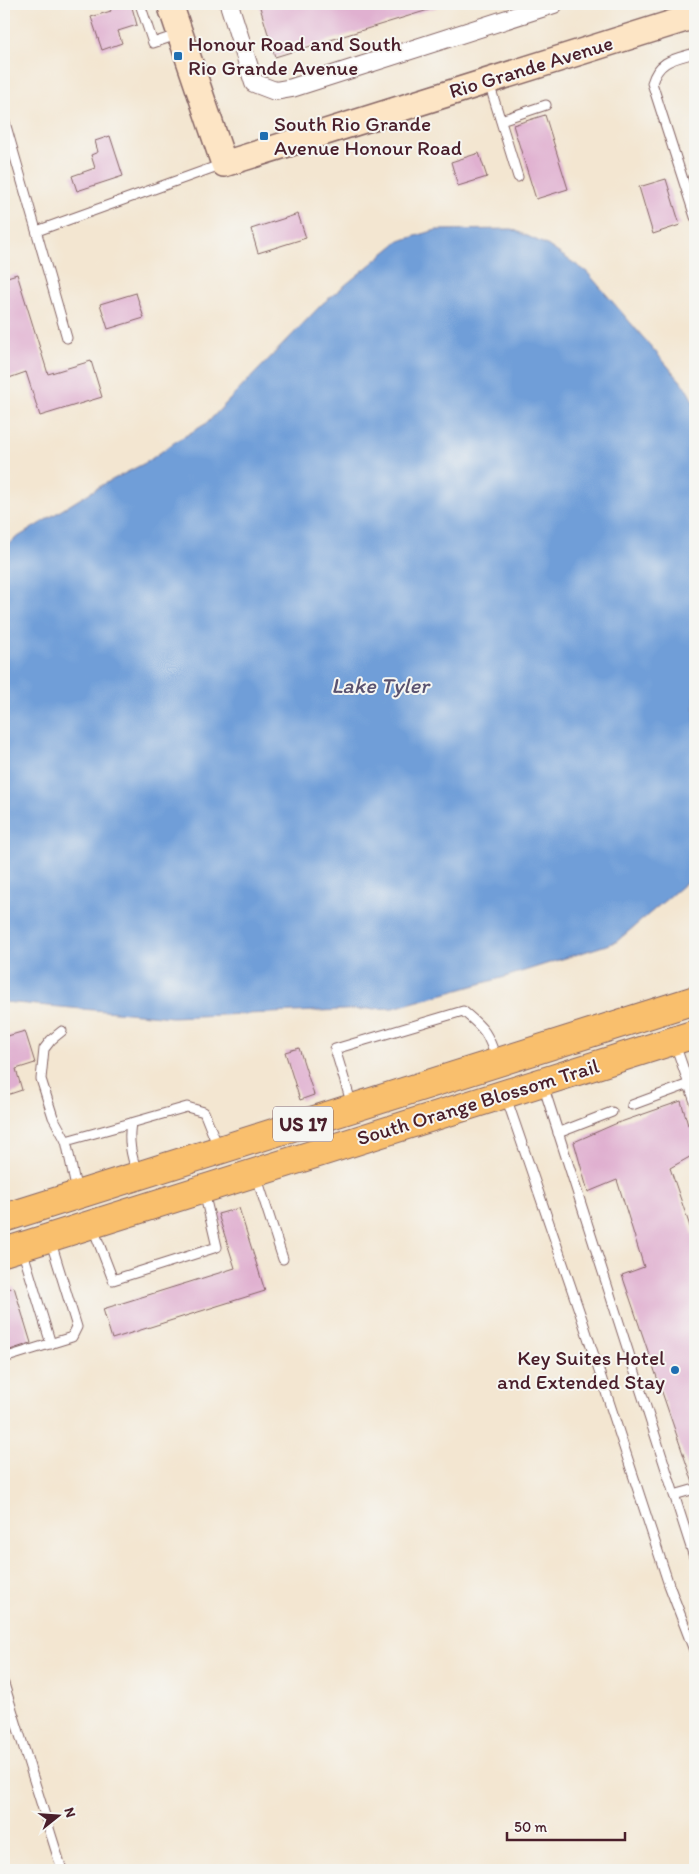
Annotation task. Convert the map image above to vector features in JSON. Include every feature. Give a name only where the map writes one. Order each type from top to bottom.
[{"type":"main road","name":"South Orange Blossom Trail","points":[[4,1218],[695,1000]]},
{"type":"main road","points":[[542,1082],[548,1065],[561,1053],[593,1032]]},
{"type":"main road","name":"South Orange Blossom Trail","points":[[12,1249],[684,1038]]},
{"type":"main road","points":[[444,1113],[480,1092],[494,1077],[497,1062]]},
{"type":"street","points":[[170,4],[224,164]]},
{"type":"street","points":[[229,4],[254,83],[275,91],[292,88],[554,4]]},
{"type":"street","name":"Rio Grande Avenue","points":[[224,164],[489,80],[683,14]]},
{"type":"lane","points":[[140,4],[153,43],[180,34]]},
{"type":"lane","points":[[695,52],[664,63],[655,72],[652,83],[695,218]]},
{"type":"lane","points":[[489,80],[518,177]]},
{"type":"lane","points":[[501,120],[546,105]]},
{"type":"lane","points":[[4,119],[67,338]]},
{"type":"lane","points":[[37,231],[224,164]]},
{"type":"lane","points":[[353,1108],[335,1048],[463,1011],[482,1027],[490,1040],[497,1062]]},
{"type":"lane","points":[[62,1031],[44,1049],[42,1079],[53,1117],[66,1141],[78,1194]]},
{"type":"lane","points":[[684,1038],[689,1084],[695,1102]]},
{"type":"lane","points":[[542,1082],[695,1560]]},
{"type":"lane","points":[[632,1105],[689,1084]]},
{"type":"lane","points":[[505,1094],[670,1585],[695,1653]]},
{"type":"lane","points":[[66,1141],[187,1108],[204,1112],[219,1150]]},
{"type":"lane","points":[[558,1133],[612,1112]]},
{"type":"lane","points":[[131,1122],[128,1137],[130,1152],[138,1176]]},
{"type":"lane","points":[[256,1172],[283,1259]]},
{"type":"lane","points":[[92,1224],[113,1280],[217,1247],[203,1189]]},
{"type":"lane","points":[[4,1358],[72,1337],[77,1327],[50,1238]]},
{"type":"lane","points":[[12,1249],[51,1344]]},
{"type":"lane","points":[[674,1495],[695,1489]]},
{"type":"lane","points":[[4,1684],[62,1870]]},
{"type":"water","name":"Lake Tyler","points":[[512,229],[547,245],[587,272],[684,385],[695,404],[695,875],[616,942],[505,977],[393,1008],[172,1017],[4,1002],[4,548],[13,540],[104,484],[147,462],[175,442],[207,423],[322,304],[399,241],[436,230]]},
{"type":"building","points":[[108,4],[131,4],[137,25],[118,31],[122,43],[102,50],[91,17],[111,11]]},
{"type":"building","points":[[259,4],[437,4],[438,7],[275,57]]},
{"type":"building","points":[[545,115],[568,189],[536,199],[513,125]]},
{"type":"building","points":[[110,136],[123,176],[77,191],[72,176],[95,168],[91,155],[98,152],[95,141]]},
{"type":"building","points":[[479,153],[487,177],[458,186],[451,162]]},
{"type":"building","points":[[666,179],[680,225],[653,234],[639,187]]},
{"type":"building","points":[[298,214],[306,238],[258,253],[251,229]]},
{"type":"building","points":[[17,274],[48,374],[91,361],[102,397],[40,416],[26,372],[9,378],[4,359],[4,278]]},
{"type":"building","points":[[136,293],[144,318],[108,329],[100,304]]},
{"type":"building","points":[[25,1031],[35,1063],[16,1069],[22,1090],[4,1096],[4,1037]]},
{"type":"building","points":[[299,1048],[314,1095],[300,1100],[285,1052]]},
{"type":"building","name":"Key Suites Hotel and Extended Stay","points":[[681,1101],[688,1125],[695,1126],[695,1154],[670,1168],[695,1241],[695,1483],[693,1483],[622,1275],[644,1267],[617,1180],[588,1192],[574,1142],[615,1124]]},
{"type":"building","points":[[239,1208],[265,1291],[112,1339],[103,1309],[235,1268],[218,1214]]},
{"type":"building","points":[[14,1287],[31,1343],[4,1352],[4,1290]]},
{"type":"place","name":"Honour Road and South Rio Grande Avenue","points":[[178,56]]},
{"type":"place","name":"South Rio Grande Avenue Honour Road","points":[[264,136]]},
{"type":"place","name":"Key Suites Hotel and Extended Stay","points":[[675,1370]]}]
